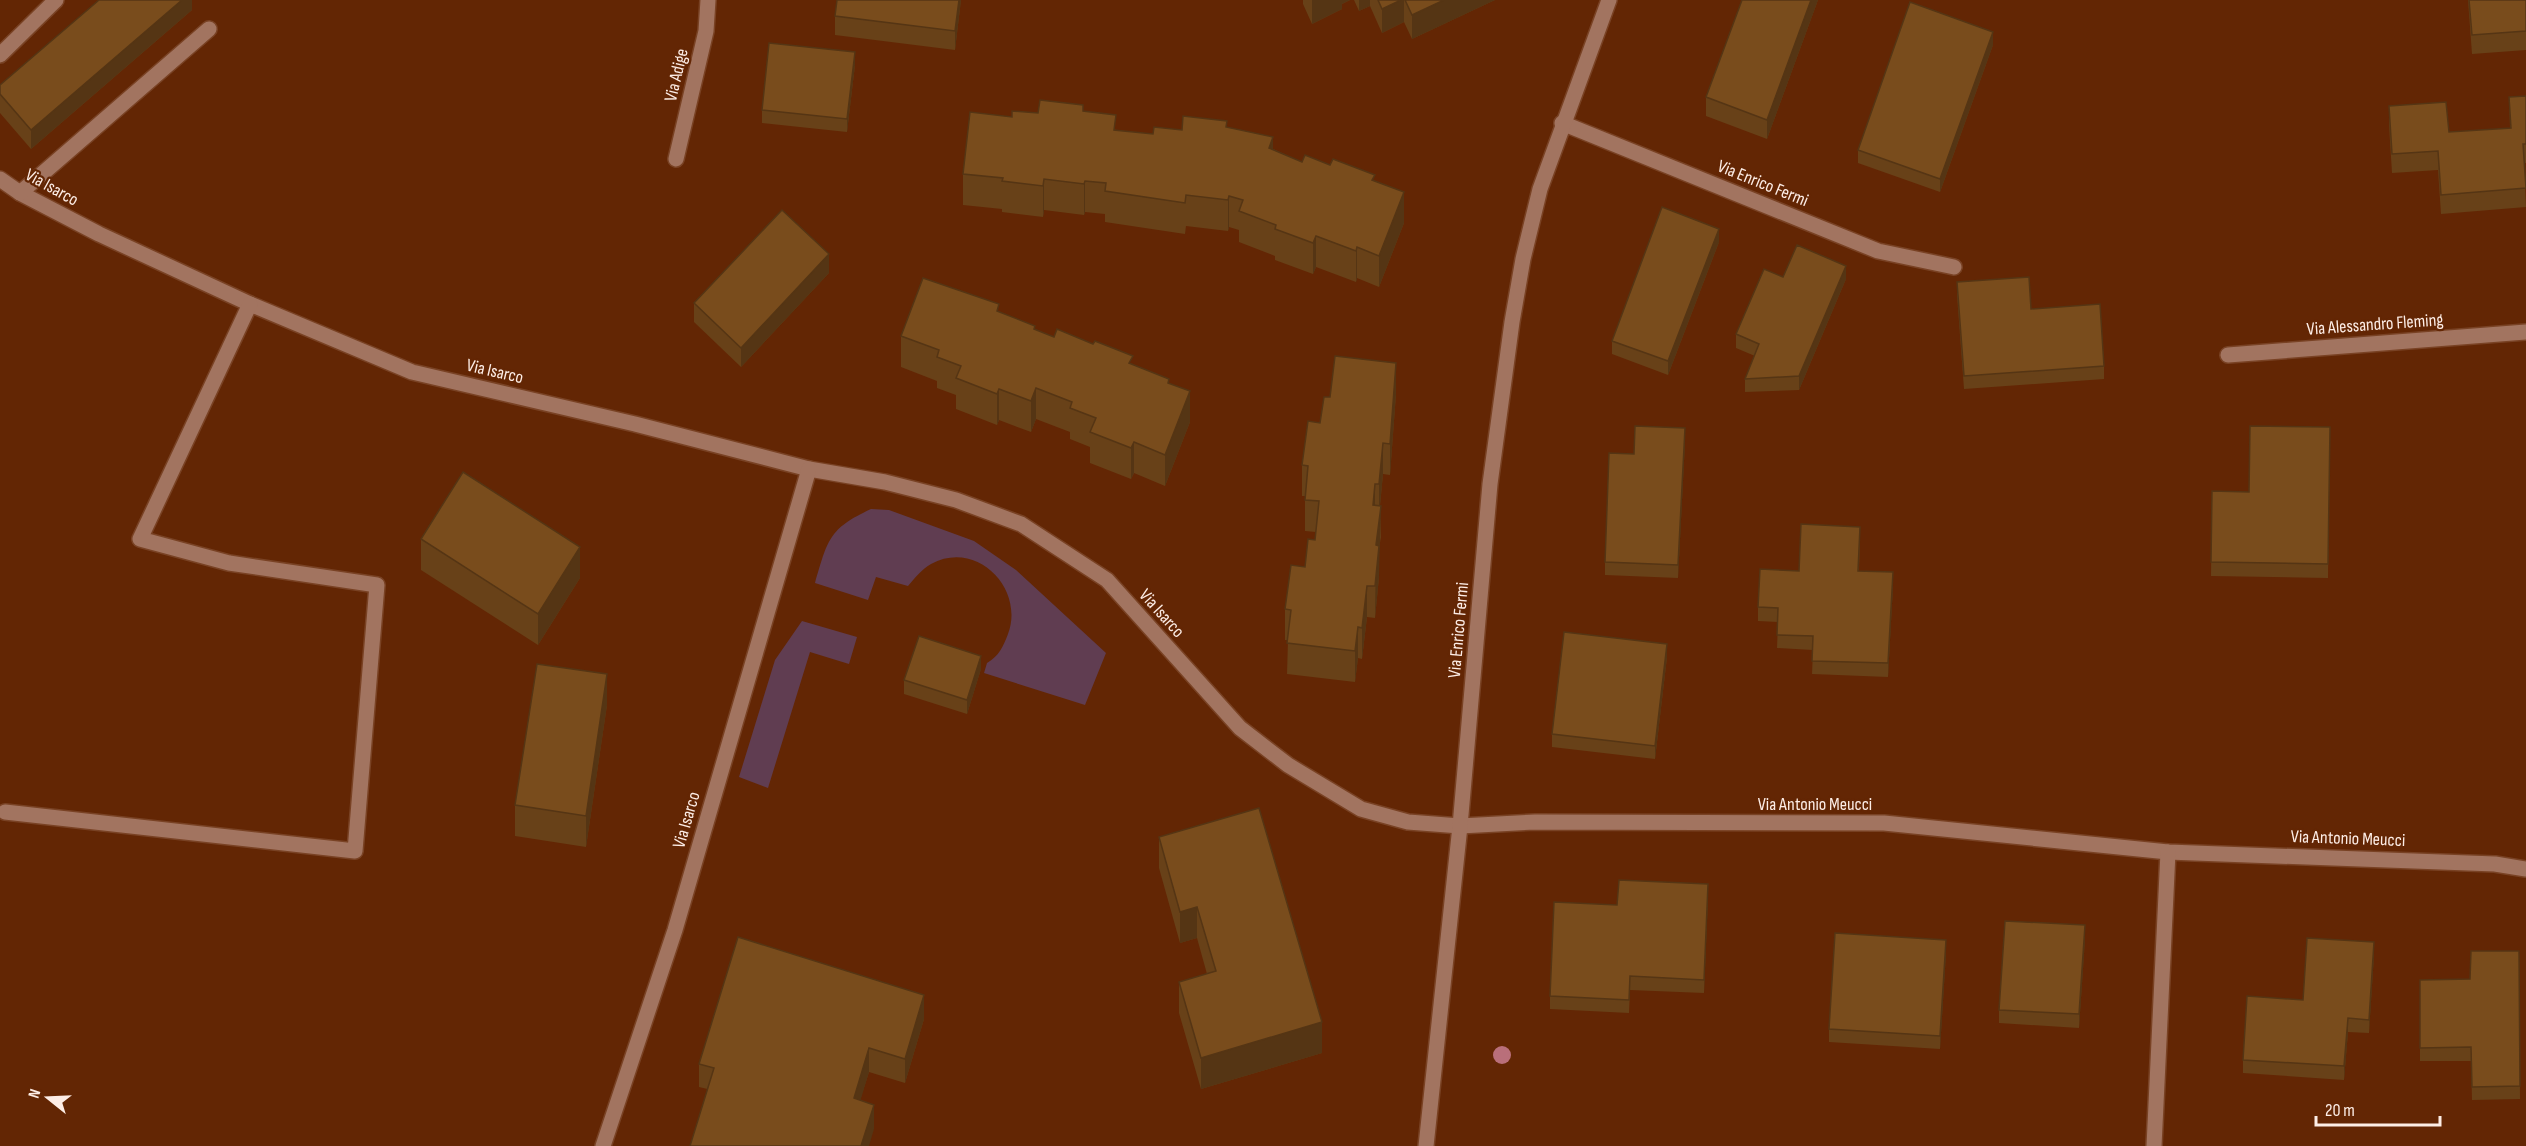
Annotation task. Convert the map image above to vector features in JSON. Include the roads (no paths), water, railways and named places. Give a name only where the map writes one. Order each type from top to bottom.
[{"type":"street","points":[[0,56],[56,0]]},
{"type":"street","name":"Via Adige","points":[[676,159],[706,31],[708,0]]},
{"type":"street","name":"Via Enrico Fermi","points":[[1426,1146],[1460,826],[1490,484],[1502,383],[1523,259],[1540,189],[1562,123],[1609,0]]},
{"type":"street","points":[[20,193],[209,29]]},
{"type":"street","name":"Via Enrico Fermi","points":[[1562,123],[1878,251],[1954,267]]},
{"type":"street","name":"Via Isarco","points":[[0,179],[20,193],[99,234],[250,304],[412,372],[635,424],[808,469],[885,482],[956,500],[1021,524],[1107,580],[1240,728],[1288,765],[1361,809],[1408,822],[1460,826]]},
{"type":"street","points":[[5,812],[355,851],[377,585],[229,563],[140,539],[250,304]]},
{"type":"street","name":"Via Alessandro Fleming","points":[[2228,355],[2526,332]]},
{"type":"street","name":"Via Isarco","points":[[603,1146],[675,930],[808,469]]},
{"type":"street","name":"Via Antonio Meucci","points":[[1460,826],[1535,822],[1884,823],[2168,852],[2495,864],[2526,869]]},
{"type":"street","points":[[2154,1146],[2168,852]]}]
